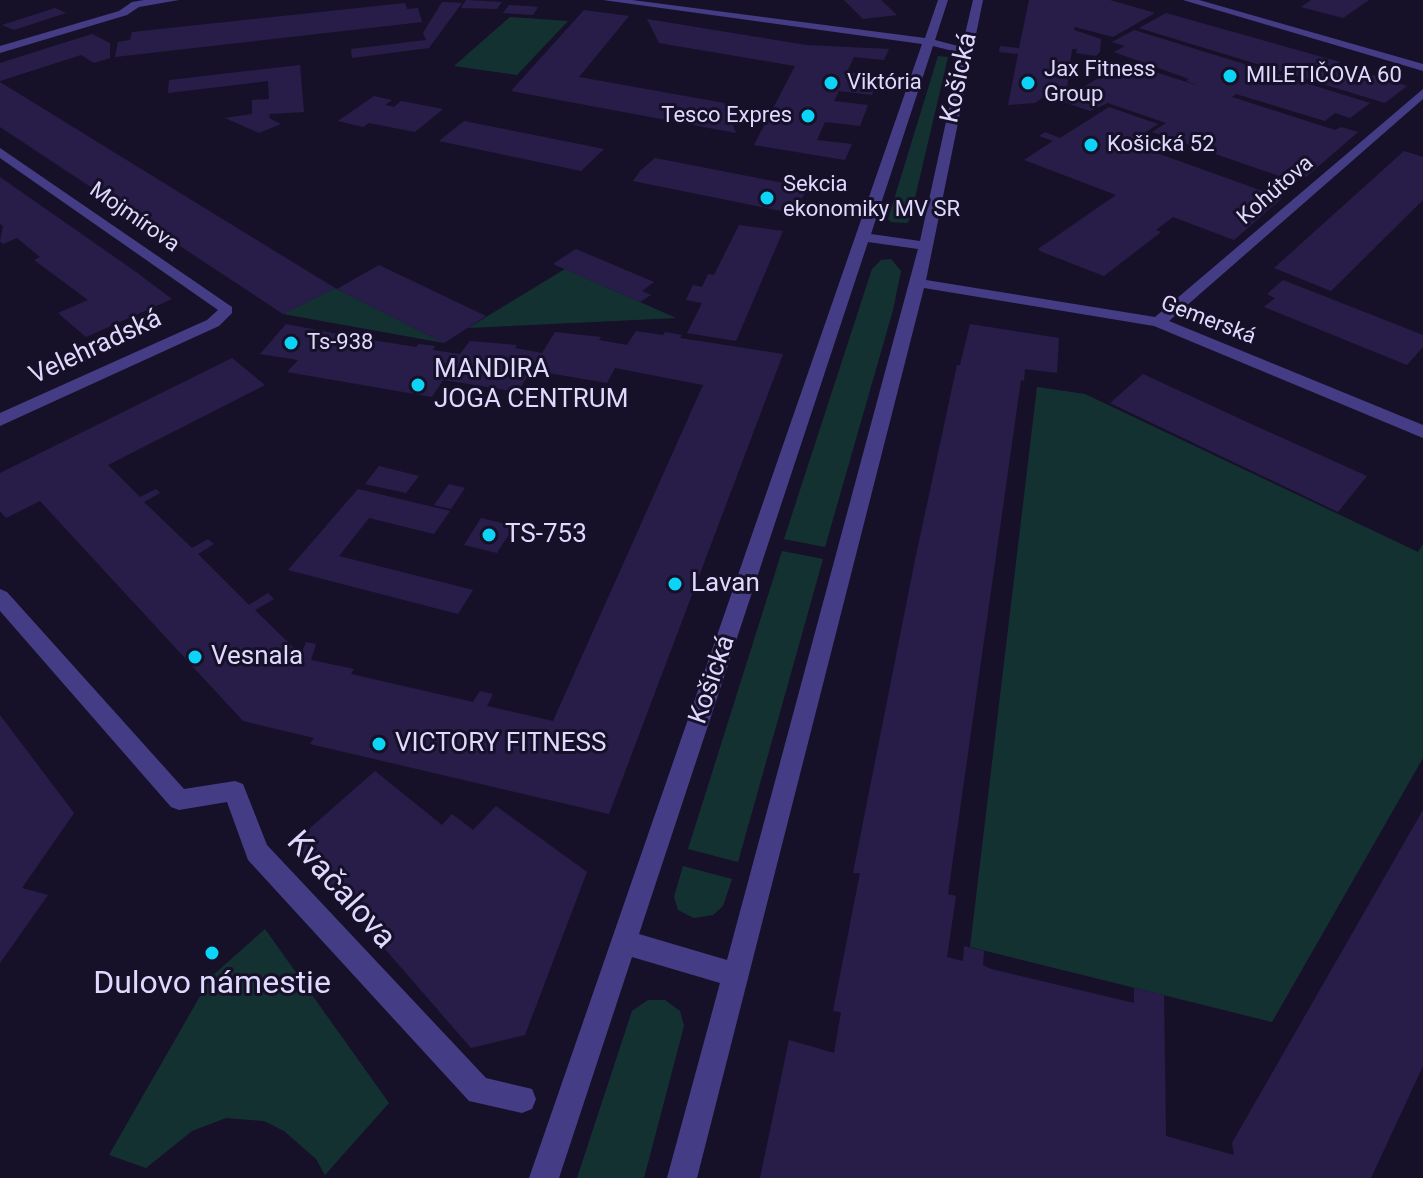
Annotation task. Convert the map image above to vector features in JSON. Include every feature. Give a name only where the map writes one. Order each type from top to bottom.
[{"type":"street","points":[[0,50],[123,13],[137,2],[174,0]]},
{"type":"street","points":[[608,0],[929,42],[965,51]]},
{"type":"street","name":"Košická","points":[[544,1178],[943,0]]},
{"type":"street","name":"Košická","points":[[682,1178],[918,283],[978,0]]},
{"type":"street","points":[[1188,0],[1423,68]]},
{"type":"street","points":[[872,46],[879,35]]},
{"type":"street","name":"Kohútova","points":[[1158,322],[1423,93]]},
{"type":"street","name":"Mojmírova","points":[[0,152],[227,310],[213,323]]},
{"type":"street","points":[[862,237],[926,246]]},
{"type":"street","name":"Gemerská","points":[[918,283],[1158,322],[1423,432]]},
{"type":"street","name":"Velehradská","points":[[0,420],[213,323]]},
{"type":"street","name":"Kvačalova","points":[[0,597],[179,800],[235,791],[257,852],[479,1091],[522,1099]]},
{"type":"street","points":[[624,942],[735,975]]},
{"type":"green space","points":[[510,17],[568,21],[517,75],[454,66]]},
{"type":"green space","points":[[938,56],[948,57],[910,219],[907,223],[891,222],[888,219]]},
{"type":"green space","points":[[891,259],[901,271],[893,310],[825,547],[784,539],[872,269],[881,260]]},
{"type":"green space","points":[[565,269],[676,318],[468,328]]},
{"type":"green space","points":[[335,288],[444,343],[283,314]]},
{"type":"green space","points":[[1037,387],[1085,394],[1418,552],[1423,544],[1423,758],[1272,1022],[970,947]]},
{"type":"green space","points":[[782,551],[823,559],[738,862],[688,849]]},
{"type":"green space","points":[[683,866],[732,879],[723,906],[713,915],[694,918],[678,910],[674,897]]},
{"type":"green space","points":[[265,929],[389,1103],[325,1175],[316,1159],[284,1131],[264,1121],[226,1118],[192,1131],[146,1168],[109,1155],[211,977]]},
{"type":"green space","points":[[648,1000],[665,1000],[680,1011],[684,1026],[644,1178],[577,1178],[632,1011]]},
{"type":"building","points":[[466,0],[502,2],[497,9],[461,8]]},
{"type":"building","points":[[844,0],[881,0],[897,15],[863,19]]},
{"type":"building","points":[[1029,0],[1110,0],[1155,13],[1113,37],[1075,27],[1074,30],[1101,39],[1100,52],[1096,56],[1076,53],[1077,49],[1072,49],[1066,96],[1046,95],[1035,103],[1008,105],[1018,54],[999,52],[1000,46],[1019,48]]},
{"type":"building","points":[[1311,0],[1369,0],[1343,18],[1301,7]]},
{"type":"building","points":[[442,2],[462,3],[429,48],[352,58],[351,49],[426,40],[423,33]]},
{"type":"building","points":[[405,3],[407,9],[418,8],[422,22],[115,57],[118,42],[130,40],[132,32]]},
{"type":"building","points":[[509,5],[538,7],[533,15],[503,13]]},
{"type":"building","points":[[55,8],[66,13],[14,30],[2,25]]},
{"type":"building","points":[[584,10],[629,16],[579,77],[724,103],[736,133],[511,91]]},
{"type":"building","name":"MILETIČOVA 60","points":[[1166,13],[1340,62],[1338,64],[1407,86],[1385,103],[1139,28]]},
{"type":"building","name":"Viktória","points":[[647,19],[806,45],[889,49],[884,60],[854,57],[847,72],[879,76],[872,95],[839,91],[834,101],[868,105],[860,126],[825,122],[817,140],[852,144],[845,160],[754,145],[795,66],[659,43]]},
{"type":"building","points":[[1134,30],[1370,103],[1350,118],[1335,113],[1325,121],[1236,94],[1232,97],[1335,130],[1341,127],[1358,132],[1306,177],[1287,169],[1279,176],[1152,132],[1166,123],[1108,103],[1090,111],[1061,101],[1124,62],[1202,87],[1186,81],[1189,79],[1114,52],[1125,46],[1112,42]]},
{"type":"building","points":[[92,34],[110,43],[110,58],[94,63],[81,55],[0,81],[0,63]]},
{"type":"building","points":[[300,65],[304,112],[270,114],[269,118],[281,124],[259,133],[225,118],[252,114],[252,100],[269,99],[268,81],[168,93],[169,80]]},
{"type":"building","points":[[0,82],[335,288],[283,314],[0,127]]},
{"type":"building","points":[[374,96],[392,100],[385,105],[394,107],[401,101],[443,109],[415,132],[369,123],[363,127],[338,121]]},
{"type":"building","points":[[1109,107],[1158,124],[1129,143],[1282,198],[1234,240],[1173,217],[1156,230],[1161,232],[1104,276],[1042,252],[1038,249],[1116,195],[1024,160],[1053,141],[1039,136],[1045,132],[1060,138]]},
{"type":"building","points":[[464,121],[604,149],[581,171],[439,141]]},
{"type":"building","points":[[1404,151],[1423,157],[1423,200],[1331,291],[1274,268]]},
{"type":"building","points":[[655,158],[809,188],[791,213],[633,181]]},
{"type":"building","points":[[0,177],[172,299],[86,337],[58,313],[88,300],[34,260],[40,257],[17,238],[3,244],[0,241],[3,226],[0,224]]},
{"type":"building","points":[[739,225],[783,231],[736,341],[687,333],[702,303],[686,300],[693,285],[702,287],[708,274],[714,275]]},
{"type":"building","points":[[576,249],[654,282],[642,291],[651,295],[640,302],[553,264]]},
{"type":"building","points":[[379,265],[486,316],[444,343],[337,289]]},
{"type":"building","points":[[1283,280],[1423,335],[1423,347],[1407,365],[1264,307],[1275,298],[1267,294]]},
{"type":"building","points":[[286,324],[348,336],[350,332],[368,335],[365,339],[416,347],[419,344],[435,346],[433,350],[460,354],[470,341],[517,345],[515,348],[542,353],[555,332],[601,337],[599,340],[627,345],[636,331],[663,335],[665,332],[682,335],[680,338],[783,354],[609,814],[310,744],[314,738],[243,721],[40,501],[6,518],[0,511],[0,473],[232,358],[265,385],[108,465],[140,497],[156,489],[160,493],[144,502],[192,548],[208,539],[214,544],[198,554],[249,605],[268,593],[274,599],[255,610],[297,651],[294,656],[300,657],[306,642],[316,644],[311,660],[354,669],[351,674],[473,702],[480,691],[493,694],[487,706],[553,721],[703,385],[615,368],[607,383],[531,370],[518,392],[443,380],[432,397],[287,372],[298,360],[260,354]]},
{"type":"building","points":[[970,324],[1059,338],[1057,373],[1025,369],[1024,381],[1021,380],[948,894],[956,896],[947,957],[963,961],[964,946],[984,951],[983,965],[991,969],[1134,1003],[1134,988],[1164,995],[1166,1136],[1234,1155],[1232,1143],[1423,810],[1423,1066],[1371,1178],[760,1178],[789,1040],[834,1053],[841,1012],[833,1011],[860,873],[853,873],[915,560],[957,365],[960,365]]},
{"type":"building","points":[[1143,374],[1367,476],[1338,512],[1110,403]]},
{"type":"building","points":[[379,466],[419,476],[406,493],[365,484]]},
{"type":"building","points":[[449,484],[465,488],[451,509],[434,505]]},
{"type":"building","points":[[358,489],[450,511],[434,534],[369,518],[339,556],[473,590],[458,614],[288,570]]},
{"type":"building","name":"TS-753","points":[[481,518],[514,526],[497,553],[464,545]]},
{"type":"building","points":[[0,715],[74,813],[22,888],[48,895],[0,963]]},
{"type":"building","points":[[375,771],[442,825],[452,814],[473,830],[496,806],[587,872],[525,1035],[471,1048],[293,843]]},
{"type":"place","name":"MILETIČOVA 60","points":[[1230,76]]},
{"type":"place","name":"Viktória","points":[[831,83]]},
{"type":"place","name":"Jax Fitness Group","points":[[1028,83]]},
{"type":"place","name":"Tesco Expres","points":[[808,116]]},
{"type":"place","name":"Košická 52","points":[[1091,145]]},
{"type":"place","name":"Sekcia ekonomiky MV SR","points":[[767,198]]},
{"type":"place","name":"Ts-938","points":[[291,343]]},
{"type":"place","name":"MANDIRA JOGA CENTRUM","points":[[418,385]]},
{"type":"place","name":"TS-753","points":[[489,535]]},
{"type":"place","name":"Lavan","points":[[675,584]]},
{"type":"place","name":"Vesnala","points":[[195,657]]},
{"type":"place","name":"VICTORY FITNESS","points":[[379,744]]},
{"type":"place","name":"Dulovo námestie","points":[[212,953]]}]
